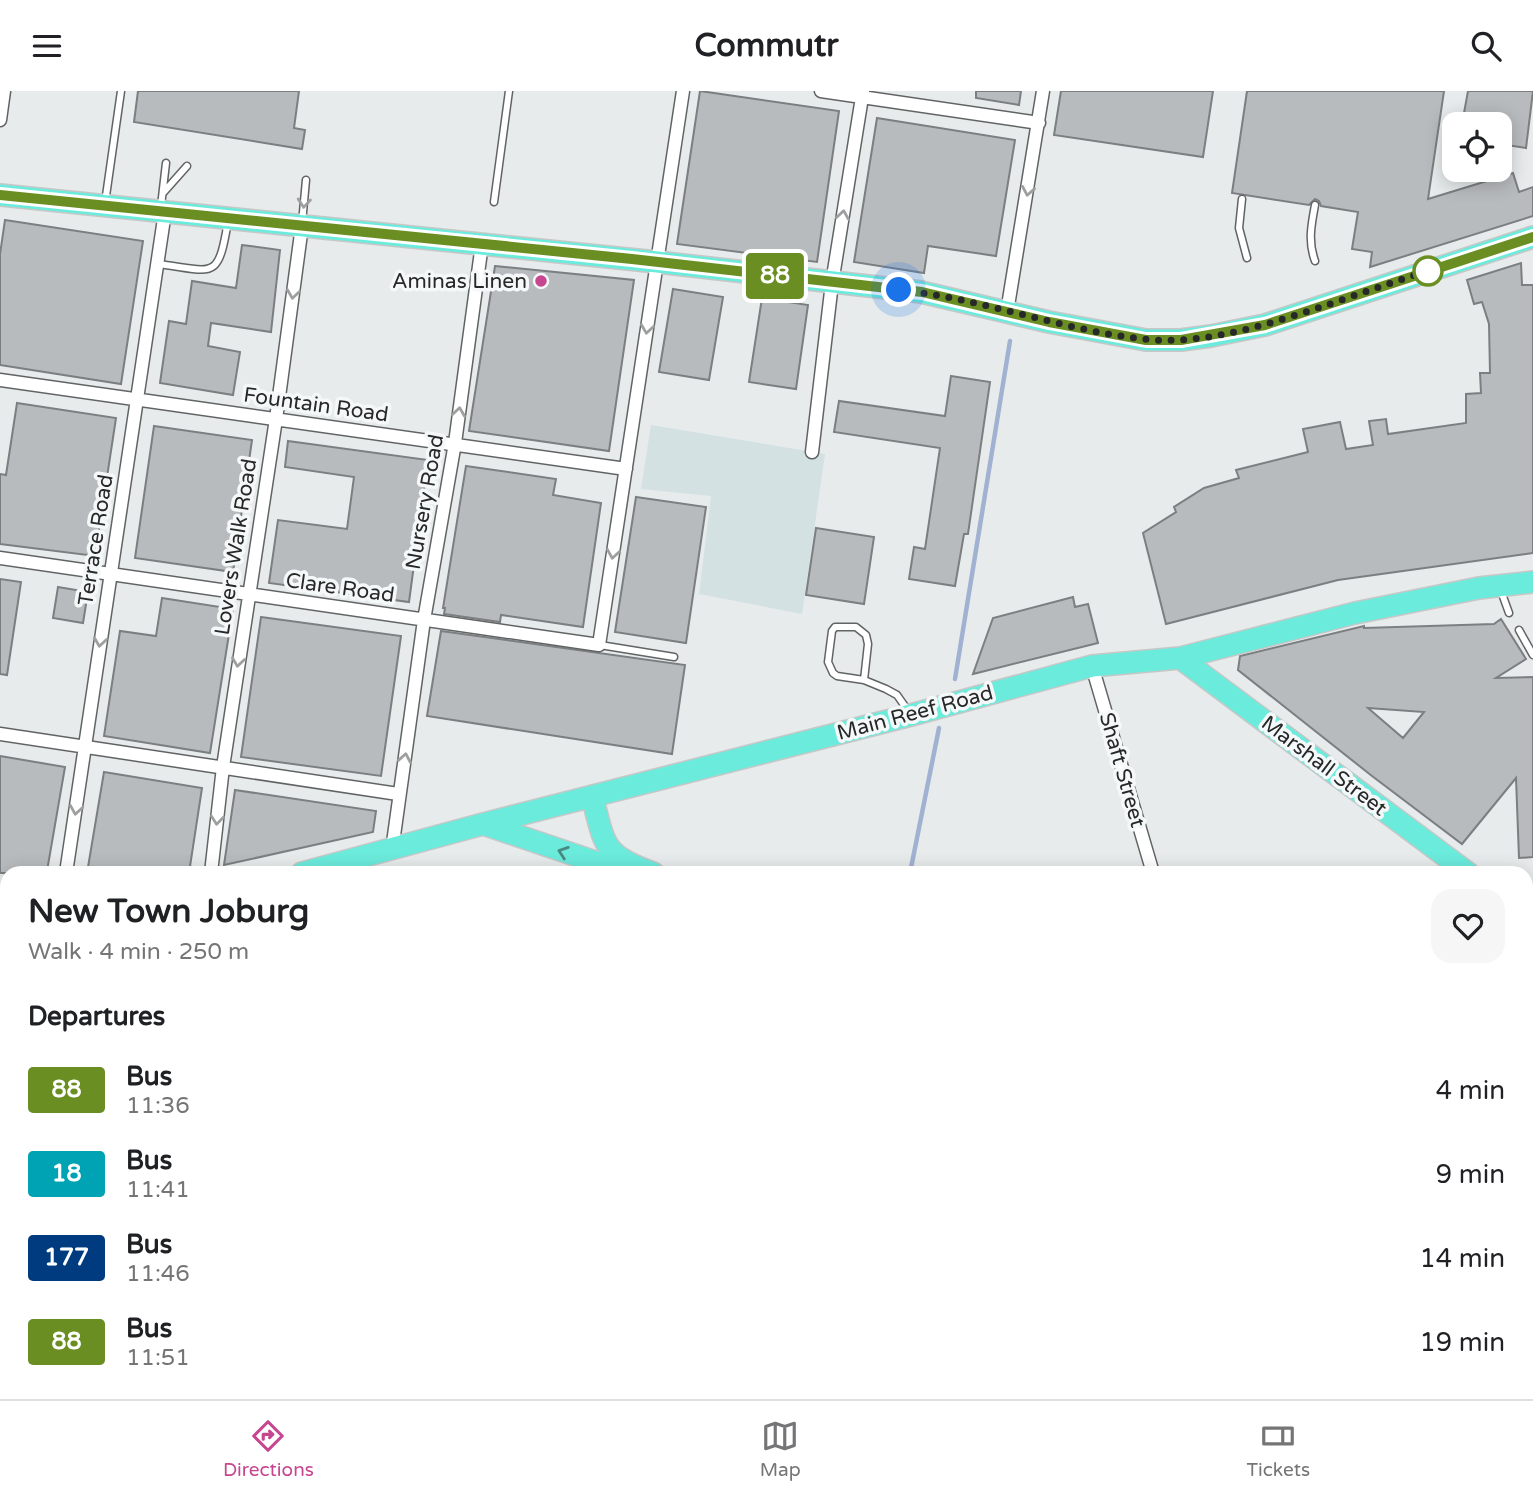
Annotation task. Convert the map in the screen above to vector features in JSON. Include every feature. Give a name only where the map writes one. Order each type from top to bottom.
[{"type":"main road","points":[[0,195],[105,206],[162,206],[229,219],[922,292],[1146,340],[1181,340],[1265,325],[1528,241]]},
{"type":"main road","name":"Main Reef Road","points":[[329,866],[1092,666],[1180,658],[1355,613],[1532,582]]},
{"type":"main road","name":"Marshall Street","points":[[1180,658],[1459,866]]},
{"type":"main road","points":[[592,796],[604,841],[613,855],[634,866]]},
{"type":"main road","points":[[483,824],[607,866]]},
{"type":"street","points":[[0,120],[4,91]]},
{"type":"street","points":[[599,645],[683,91]]},
{"type":"street","points":[[821,91],[863,94],[1039,123]]},
{"type":"street","points":[[1007,312],[1043,91]]},
{"type":"street","points":[[812,452],[832,283],[863,94]]},
{"type":"street","name":"Terrace Road","points":[[66,866],[158,264],[162,206]]},
{"type":"street","name":"Lovers Walk Road","points":[[212,866],[222,767],[276,419],[302,226]]},
{"type":"street","name":"Nursery Road","points":[[392,850],[424,620],[455,443],[482,244]]},
{"type":"street","name":"Fountain Road","points":[[0,380],[626,468]]},
{"type":"street","name":"Clare Road","points":[[0,558],[599,645]]},
{"type":"street","name":"Shaft Street","points":[[1092,666],[1151,866]]},
{"type":"street","points":[[0,734],[398,794]]},
{"type":"lane","points":[[105,206],[121,91]]},
{"type":"lane","points":[[494,202],[509,91]]},
{"type":"lane","points":[[162,206],[166,163]]},
{"type":"lane","points":[[162,206],[187,166]]},
{"type":"lane","points":[[302,226],[306,180]]},
{"type":"lane","points":[[1242,199],[1239,228],[1247,258]]},
{"type":"lane","points":[[1315,205],[1310,236],[1315,261]]},
{"type":"lane","points":[[158,264],[205,270],[213,268],[219,263],[223,251],[229,219]]},
{"type":"lane","points":[[1500,586],[1509,613]]},
{"type":"lane","points":[[864,680],[868,645],[866,635],[856,627],[835,627],[831,636],[828,662],[830,669],[837,676],[864,680],[897,695],[911,715]]},
{"type":"lane","points":[[1519,630],[1533,655]]},
{"type":"lane","name":"Clare Road","points":[[599,645],[674,657]]},
{"type":"shaded area","points":[[651,425],[825,454],[802,614],[699,594],[711,496],[641,489]]},
{"type":"building","points":[[138,91],[299,91],[294,128],[305,130],[302,149],[134,122]]},
{"type":"building","points":[[700,91],[839,111],[817,262],[677,244]]},
{"type":"building","points":[[976,91],[1021,91],[1019,105],[976,98]]},
{"type":"building","points":[[1061,91],[1213,91],[1203,157],[1054,135]]},
{"type":"building","points":[[1247,91],[1444,91],[1428,199],[1484,182],[1512,182],[1513,173],[1519,192],[1533,187],[1533,216],[1370,267],[1372,252],[1352,249],[1358,212],[1321,206],[1315,199],[1309,205],[1232,193]]},
{"type":"building","points":[[1468,91],[1533,91],[1526,148],[1512,146],[1512,112],[1464,112]]},
{"type":"building","points":[[877,118],[1015,140],[996,256],[928,246],[924,273],[854,262]]},
{"type":"building","points":[[5,220],[143,241],[121,384],[0,365],[0,254]]},
{"type":"building","points":[[242,245],[280,250],[271,332],[211,323],[208,346],[240,352],[233,395],[160,383],[169,321],[186,324],[192,281],[236,288]]},
{"type":"building","points":[[1521,263],[1522,285],[1533,285],[1533,553],[1338,580],[1166,624],[1143,533],[1176,512],[1174,507],[1204,488],[1239,478],[1236,470],[1308,452],[1303,429],[1340,422],[1346,449],[1373,445],[1369,421],[1386,419],[1388,434],[1466,423],[1466,394],[1481,393],[1480,373],[1490,373],[1489,324],[1482,302],[1474,304],[1467,280]]},
{"type":"building","points":[[495,266],[634,280],[609,451],[469,431]]},
{"type":"building","points":[[673,289],[723,297],[709,380],[659,372]]},
{"type":"building","points":[[762,298],[808,305],[796,389],[749,382]]},
{"type":"building","points":[[951,376],[990,382],[968,534],[964,534],[955,586],[909,579],[914,547],[925,549],[940,448],[834,432],[839,401],[945,416]]},
{"type":"building","points":[[17,403],[116,418],[95,556],[0,544],[0,474],[6,475]]},
{"type":"building","points":[[154,426],[252,440],[233,572],[135,558]]},
{"type":"building","points":[[288,441],[428,460],[409,602],[269,583],[278,520],[347,529],[354,477],[285,467]]},
{"type":"building","points":[[466,466],[556,479],[553,495],[601,503],[583,627],[501,615],[500,622],[444,614]]},
{"type":"building","points":[[636,497],[706,507],[686,643],[615,632]]},
{"type":"building","points":[[816,528],[874,537],[864,604],[806,595]]},
{"type":"building","points":[[0,579],[21,582],[7,675],[0,674]]},
{"type":"building","points":[[58,587],[88,592],[83,623],[53,618]]},
{"type":"building","points":[[1073,597],[1075,607],[1088,604],[1098,643],[973,674],[993,618]]},
{"type":"building","points":[[162,598],[233,609],[210,753],[104,736],[120,631],[156,636]]},
{"type":"building","points":[[261,617],[401,636],[381,776],[241,757]]},
{"type":"building","points":[[1501,619],[1526,659],[1496,678],[1533,677],[1533,857],[1519,858],[1516,778],[1462,844],[1238,670],[1240,656],[1364,626],[1494,624]],"holes":[[[1368,708],[1424,712],[1403,738]]]},
{"type":"building","points":[[441,631],[685,665],[672,754],[427,716]]},
{"type":"building","points":[[0,756],[65,767],[48,866],[0,866]]},
{"type":"building","points":[[104,772],[202,788],[190,866],[88,866]]},
{"type":"building","points":[[235,790],[376,811],[373,832],[224,865]]},
{"type":"waterway","points":[[955,679],[1010,341]]},
{"type":"waterway","points":[[911,866],[939,728]]},
{"type":"bus line","name":"88","points":[[0,195],[632,259],[922,292],[1049,322],[1146,340],[1181,340],[1265,325],[1533,237]]},
{"type":"place","name":"Aminas Linen","points":[[541,281]]},
{"type":"route","points":[[899,290],[922,292],[1111,334],[1146,340],[1181,340],[1265,325],[1440,267],[1428,271]]}]
